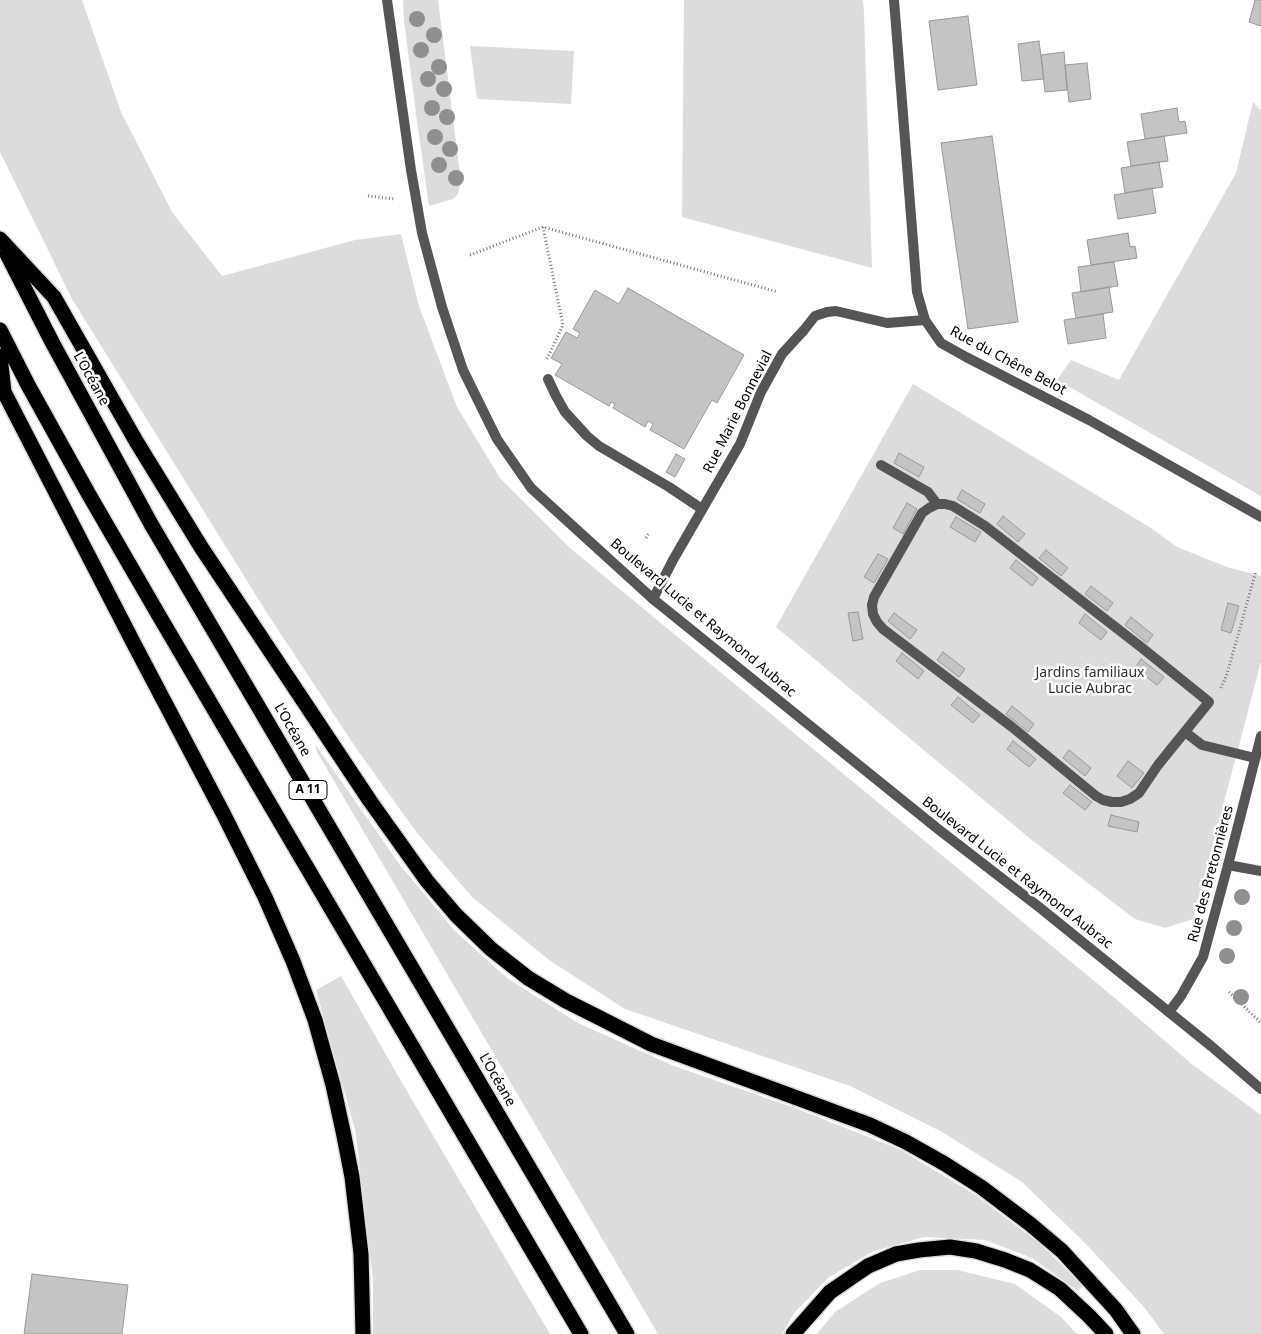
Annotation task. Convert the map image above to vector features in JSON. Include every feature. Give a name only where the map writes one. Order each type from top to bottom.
[{"type":"highway","name":"L’Océane","points":[[0,240],[52,342],[152,524],[627,1334]]},
{"type":"highway","points":[[0,240],[54,297],[136,441],[201,547],[370,801],[426,880],[456,915],[491,949],[528,978],[566,1001],[651,1044],[870,1125],[906,1142],[945,1164],[988,1192],[1062,1251],[1116,1310],[1133,1334]]},
{"type":"highway","name":"A 11","points":[[0,330],[83,484],[580,1334]]},
{"type":"highway","points":[[0,356],[4,392],[245,856],[293,961],[315,1020],[334,1085],[352,1177],[360,1254],[362,1334]]},
{"type":"highway","points":[[793,1334],[830,1292],[868,1266],[896,1254],[950,1247],[1005,1260],[1030,1270],[1060,1289],[1106,1334]]},
{"type":"street","name":"Boulevard Lucie et Raymond Aubrac","points":[[387,0],[411,170],[422,233],[442,307],[463,370],[497,439],[532,488],[653,599],[938,829],[1039,907],[1261,1089]]},
{"type":"street","name":"Rue du Chêne Belot","points":[[894,0],[917,292],[925,320],[941,342],[966,357],[1090,420],[1261,517]]},
{"type":"street","name":"Rue Marie Bonnevial","points":[[653,599],[688,533],[740,444],[761,392],[782,354],[815,316],[836,311],[887,323],[925,320]]},
{"type":"street","points":[[548,379],[565,412],[598,446],[669,487],[702,509]]},
{"type":"street","points":[[881,465],[928,492],[937,504]]},
{"type":"street","points":[[937,504],[953,506],[985,526],[1209,702],[1158,765],[1139,792],[1130,799],[1121,802],[1103,800],[1012,727],[883,629],[873,614],[872,605],[874,597],[922,514],[937,504]]},
{"type":"street","points":[[1185,732],[1202,745],[1255,758]]},
{"type":"street","name":"Rue des Bretonnières","points":[[1169,1012],[1203,956],[1261,736]]},
{"type":"street","points":[[1228,866],[1261,871]]},
{"type":"path","points":[[368,196],[395,199]]},
{"type":"path","points":[[543,227],[563,325],[546,359],[548,379]]},
{"type":"path","points":[[470,255],[543,227],[778,292]]},
{"type":"path","points":[[646,538],[649,533]]},
{"type":"path","points":[[1209,702],[1220,690],[1227,674],[1256,571]]},
{"type":"path","points":[[1229,992],[1261,1023]]},
{"type":"green space","points":[[0,0],[82,0],[121,112],[172,212],[222,276],[355,240],[401,234],[419,306],[457,407],[500,478],[570,548],[1116,999],[1193,1065],[1261,1115],[1261,1334],[1164,1334],[1144,1307],[1086,1244],[1022,1182],[942,1132],[850,1086],[625,1009],[549,960],[472,897],[417,833],[356,748],[267,613],[72,299],[0,152]]},
{"type":"green space","points":[[403,0],[438,0],[461,181],[458,194],[453,199],[429,206],[404,21]]},
{"type":"green space","points":[[684,0],[863,0],[872,268],[682,217]]},
{"type":"green space","points":[[470,46],[574,51],[571,104],[477,99]]},
{"type":"green space","points":[[1253,102],[1261,110],[1261,496],[1057,380],[1071,360],[1119,380],[1236,173]]},
{"type":"green space","name":"Jardins familiaux Lucie Aubrac","points":[[913,384],[1151,528],[1177,547],[1227,567],[1261,576],[1261,662],[1193,919],[1165,928],[1135,919],[1033,841],[776,627]]},
{"type":"green space","points":[[315,744],[400,865],[455,931],[507,978],[578,1023],[674,1066],[795,1108],[901,1150],[974,1194],[1039,1243],[1083,1286],[1078,1291],[1032,1258],[985,1240],[924,1237],[874,1251],[829,1277],[794,1313],[782,1334],[658,1334],[317,752]]},
{"type":"green space","points":[[341,976],[550,1334],[373,1334],[373,1279],[355,1129],[316,990]]},
{"type":"green space","points":[[920,1270],[957,1270],[1015,1284],[1061,1317],[1077,1334],[817,1334],[835,1312],[880,1283]]},
{"type":"building","points":[[1255,0],[1261,0],[1261,26],[1249,22]]},
{"type":"building","points":[[968,16],[977,85],[938,90],[929,21]]},
{"type":"building","points":[[1039,41],[1044,79],[1022,81],[1018,44]]},
{"type":"building","points":[[1064,52],[1067,90],[1045,92],[1041,55]]},
{"type":"building","points":[[1087,63],[1091,99],[1069,102],[1065,65]]},
{"type":"building","points":[[1177,108],[1179,122],[1185,121],[1187,133],[1145,139],[1141,114]]},
{"type":"building","points":[[992,136],[1018,322],[968,329],[941,143]]},
{"type":"building","points":[[1164,136],[1168,161],[1131,166],[1127,142]]},
{"type":"building","points":[[1159,162],[1163,187],[1125,193],[1121,168]]},
{"type":"building","points":[[1152,188],[1156,213],[1118,219],[1114,195]]},
{"type":"building","points":[[1128,233],[1130,247],[1135,246],[1137,258],[1091,265],[1087,240]]},
{"type":"building","points":[[1114,262],[1118,286],[1081,292],[1078,267]]},
{"type":"building","points":[[1109,287],[1113,312],[1076,318],[1072,293]]},
{"type":"building","points":[[628,288],[744,355],[717,403],[712,400],[684,449],[650,430],[653,424],[648,421],[645,427],[613,408],[615,404],[611,402],[609,406],[555,375],[562,364],[551,358],[566,332],[577,338],[580,333],[573,329],[595,290],[619,304]]},
{"type":"building","points":[[1103,314],[1106,338],[1068,344],[1064,320]]},
{"type":"building","points":[[899,453],[924,467],[919,477],[894,463]]},
{"type":"building","points":[[676,454],[685,459],[675,477],[666,472]]},
{"type":"building","points":[[962,490],[985,504],[980,513],[957,499]]},
{"type":"building","points":[[907,503],[917,509],[903,534],[893,528]]},
{"type":"building","points":[[1003,516],[1025,534],[1018,542],[997,524]]},
{"type":"building","points":[[956,517],[981,532],[975,542],[950,527]]},
{"type":"building","points":[[1046,550],[1068,568],[1061,576],[1039,558]]},
{"type":"building","points":[[878,554],[888,559],[874,583],[864,577]]},
{"type":"building","points":[[1016,560],[1038,578],[1032,586],[1010,568]]},
{"type":"building","points":[[1091,586],[1113,603],[1107,611],[1085,594]]},
{"type":"building","points":[[1228,603],[1239,606],[1231,633],[1221,630]]},
{"type":"building","points":[[858,612],[863,639],[853,641],[848,613]]},
{"type":"building","points":[[894,613],[917,630],[910,639],[888,621]]},
{"type":"building","points":[[1085,614],[1107,632],[1101,640],[1079,623]]},
{"type":"building","points":[[1131,617],[1153,635],[1147,643],[1125,625]]},
{"type":"building","points":[[943,652],[965,669],[959,677],[937,660]]},
{"type":"building","points":[[902,653],[924,671],[918,679],[896,661]]},
{"type":"building","points":[[1141,659],[1164,677],[1157,685],[1135,668]]},
{"type":"building","points":[[958,697],[980,715],[973,723],[951,705]]},
{"type":"building","points":[[1012,706],[1034,724],[1028,732],[1006,714]]},
{"type":"building","points":[[1013,741],[1036,759],[1029,767],[1007,749]]},
{"type":"building","points":[[1069,750],[1091,768],[1085,776],[1063,758]]},
{"type":"building","points":[[1128,761],[1144,773],[1132,788],[1117,776]]},
{"type":"building","points":[[1070,785],[1092,802],[1085,810],[1063,793]]},
{"type":"building","points":[[1111,815],[1139,822],[1137,832],[1108,826]]},
{"type":"building","points":[[32,1274],[128,1285],[122,1334],[24,1334]]}]
